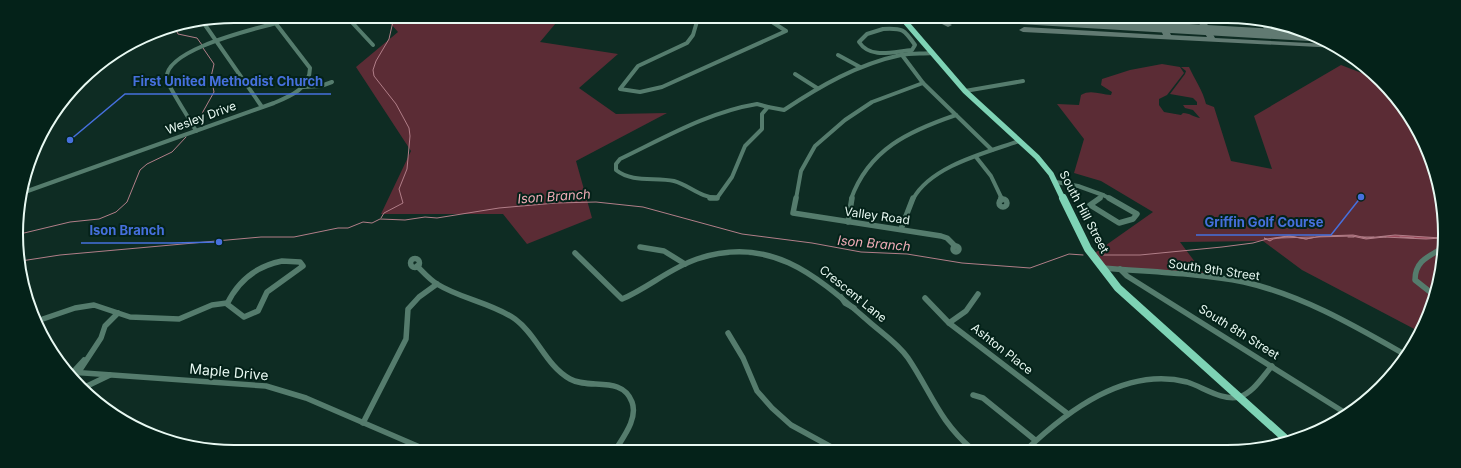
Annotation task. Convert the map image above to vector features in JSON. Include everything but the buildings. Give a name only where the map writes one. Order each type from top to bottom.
[{"type":"main road","name":"South Hill Street","points":[[906,23],[965,91],[1037,157],[1056,182],[1080,235],[1100,268],[1124,294],[1237,397],[1284,437]]},
{"type":"street","points":[[196,131],[167,80],[166,73],[172,63],[182,55],[216,42],[276,23],[310,68],[310,76],[303,87]]},
{"type":"street","points":[[353,23],[373,45]]},
{"type":"street","points":[[696,23],[691,39],[682,46],[638,66],[620,89],[640,92],[662,87],[786,31],[774,23]]},
{"type":"street","points":[[205,25],[262,107]]},
{"type":"street","points":[[905,31],[915,45],[912,50],[897,51],[880,55],[861,45],[859,42],[862,37],[876,30],[900,28],[905,31],[913,31]]},
{"type":"street","points":[[768,107],[762,114],[762,127],[760,131],[745,146],[732,178],[715,198],[710,198],[677,182],[629,176],[620,174],[616,170],[616,164],[620,159],[705,118],[753,104],[768,107],[779,111],[788,109],[817,88],[860,67],[902,55],[932,54]]},
{"type":"street","points":[[838,55],[860,67]]},
{"type":"street","points":[[902,55],[923,83],[992,150]]},
{"type":"street","points":[[795,74],[817,88]]},
{"type":"street","points":[[965,91],[1023,81]]},
{"type":"street","points":[[303,87],[321,86],[332,82]]},
{"type":"street","name":"Valley Road","points":[[923,83],[872,102],[845,120],[816,146],[801,171],[793,213],[941,236],[947,238],[955,246]]},
{"type":"street","name":"Wesley Drive","points":[[27,191],[262,107],[289,96],[303,87]]},
{"type":"street","points":[[848,222],[851,200],[858,182],[868,165],[884,149],[909,132],[956,115]]},
{"type":"street","points":[[901,229],[907,209],[917,192],[929,180],[961,162],[1019,141]]},
{"type":"street","points":[[976,157],[991,176],[1002,200]]},
{"type":"street","points":[[1056,182],[1081,186],[1104,195],[1137,214],[1133,219],[1119,223],[1090,205],[1104,195]]},
{"type":"street","points":[[640,247],[653,247],[670,251],[685,264]]},
{"type":"street","points":[[1430,292],[1415,280],[1414,269],[1418,264],[1438,251]]},
{"type":"street","name":"Crescent Lane","points":[[575,253],[622,299],[695,259],[723,252],[768,255],[797,264],[841,297],[899,346],[915,369],[942,420],[966,445]]},
{"type":"street","points":[[41,320],[85,306],[103,307],[118,313],[143,318],[179,319],[212,305],[227,303],[242,282],[267,264],[282,261],[302,264],[301,269],[279,282],[267,292],[258,310],[251,315],[240,316],[227,303]]},
{"type":"street","points":[[417,266],[437,284],[513,318],[523,325],[564,376],[581,383],[607,383],[622,388],[630,398],[634,410],[631,423],[618,445]]},
{"type":"street","name":"South 9th Street","points":[[1100,268],[1225,279],[1272,289],[1330,313],[1401,352]]},
{"type":"street","name":"South 8th Street","points":[[1120,269],[1127,276],[1342,411]]},
{"type":"street","points":[[363,423],[406,338],[408,309],[419,297],[437,284]]},
{"type":"street","points":[[949,323],[973,305],[978,294]]},
{"type":"street","name":"Ashton Place","points":[[925,298],[949,323],[1068,414]]},
{"type":"street","points":[[74,372],[90,354],[101,338],[105,326],[118,313]]},
{"type":"street","points":[[728,333],[742,358],[757,391],[772,408],[792,425],[829,445]]},
{"type":"street","points":[[1031,445],[1068,414],[1123,384],[1145,380],[1174,380],[1188,383],[1214,393],[1237,397],[1246,393],[1272,366]]},
{"type":"street","name":"Maple Drive","points":[[74,372],[266,386],[306,398],[415,445]]},
{"type":"street","points":[[88,386],[111,375]]},
{"type":"street","points":[[973,395],[983,398],[1036,440]]},
{"type":"shaded area","points":[[390,23],[556,23],[540,42],[618,54],[579,88],[616,114],[667,113],[576,161],[592,218],[527,244],[503,214],[381,214],[411,151],[356,67],[398,32]]},
{"type":"shaded area","points":[[1162,64],[1180,67],[1184,73],[1167,95],[1159,99],[1159,105],[1164,112],[1181,115],[1185,113],[1200,118],[1193,110],[1185,108],[1183,105],[1197,105],[1197,102],[1193,98],[1170,94],[1185,74],[1186,71],[1181,67],[1189,67],[1201,90],[1206,104],[1214,107],[1231,161],[1272,169],[1254,116],[1341,65],[1366,75],[1386,95],[1410,129],[1427,166],[1434,193],[1438,220],[1438,248],[1431,289],[1422,315],[1415,329],[1302,270],[1263,241],[1180,242],[1207,278],[1100,266],[1092,255],[1153,212],[1101,181],[1074,173],[1084,139],[1057,104],[1079,105],[1081,95],[1088,92],[1111,95],[1112,92],[1101,85],[1102,79],[1130,70]]},
{"type":"shaded area","points":[[1353,235],[1367,238],[1395,235],[1438,238],[1384,237],[1366,239],[1352,236],[1317,237]]},
{"type":"shaded area","points":[[1289,236],[1270,241],[1264,238],[1267,239]]},
{"type":"waterway","points":[[381,218],[384,213],[403,203],[399,189],[407,169],[410,136],[409,128],[396,104],[374,76],[373,70],[376,61],[389,39],[393,23]]},
{"type":"waterway","points":[[176,31],[178,34],[197,38],[202,45]]},
{"type":"waterway","points":[[195,126],[214,92],[211,77],[214,64],[203,48]]},
{"type":"waterway","points":[[23,233],[70,222],[99,219],[116,212],[127,202],[140,170],[147,164],[172,152],[186,137]]},
{"type":"waterway","name":"Ison Branch","points":[[25,260],[60,255],[261,237],[294,237],[338,228],[348,228],[363,222],[372,223],[380,219],[405,220],[425,217],[437,218],[499,208],[556,203],[596,202],[643,207],[742,234],[812,243],[861,252],[907,254],[962,263],[1030,268],[1069,254],[1083,255]]},
{"type":"waterway","name":"Ison Branch","points":[[1278,238],[1314,237]]},
{"type":"waterway","name":"Ison Branch","points":[[1348,237],[1354,237]]},
{"type":"waterway","name":"Ison Branch","points":[[1362,237],[1374,237]]},
{"type":"waterway","name":"Ison Branch","points":[[1380,237],[1386,237]]},
{"type":"waterway","name":"Ison Branch","points":[[1400,237],[1414,238]]},
{"type":"waterway","name":"Ison Branch","points":[[1102,255],[1140,255],[1222,247],[1253,243],[1267,239]]},
{"type":"taxiway","points":[[944,23],[948,25]]},
{"type":"taxiway","points":[[1161,23],[1168,37]]},
{"type":"taxiway","points":[[1203,23],[1212,40]]},
{"type":"taxiway","points":[[1267,27],[1271,34]]},
{"type":"taxiway","points":[[1023,30],[1212,40]]},
{"type":"taxiway","points":[[1212,40],[1323,46]]},
{"type":"runway","points":[[1087,23],[1299,35]]},
{"type":"place","name":"First United Methodist Church","points":[[70,140]]},
{"type":"place","name":"Griffin Golf Course","points":[[1361,197]]},
{"type":"place","name":"Ison Branch","points":[[219,242]]}]
